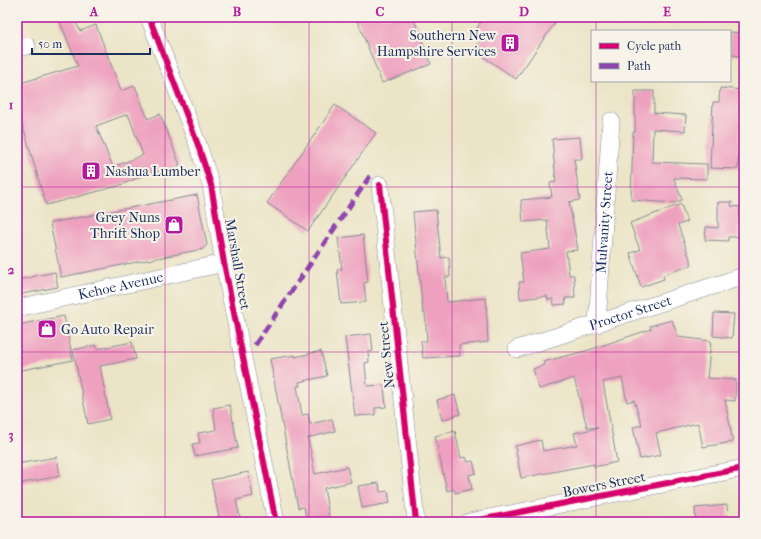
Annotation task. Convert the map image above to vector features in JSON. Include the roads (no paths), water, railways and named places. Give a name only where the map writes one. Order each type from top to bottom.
[{"type":"street","name":"Marshall Street","points":[[149,17],[208,173],[214,198],[224,263],[276,522]]},
{"type":"street","name":"Mulvanity Street","points":[[597,324],[611,121]]},
{"type":"street","name":"New Street","points":[[380,185],[416,522]]},
{"type":"street","name":"Kehoe Avenue","points":[[17,308],[224,263]]},
{"type":"street","name":"Proctor Street","points":[[517,349],[744,276]]},
{"type":"street","name":"Bowers Street","points":[[469,522],[744,468]]},
{"type":"place","name":"Southern New Hampshire Services","points":[[510,43]]},
{"type":"place","name":"Nashua Lumber","points":[[91,171]]},
{"type":"place","name":"Grey Nuns Thrift Shop","points":[[174,225]]},
{"type":"place","name":"Go Auto Repair","points":[[47,329]]}]
